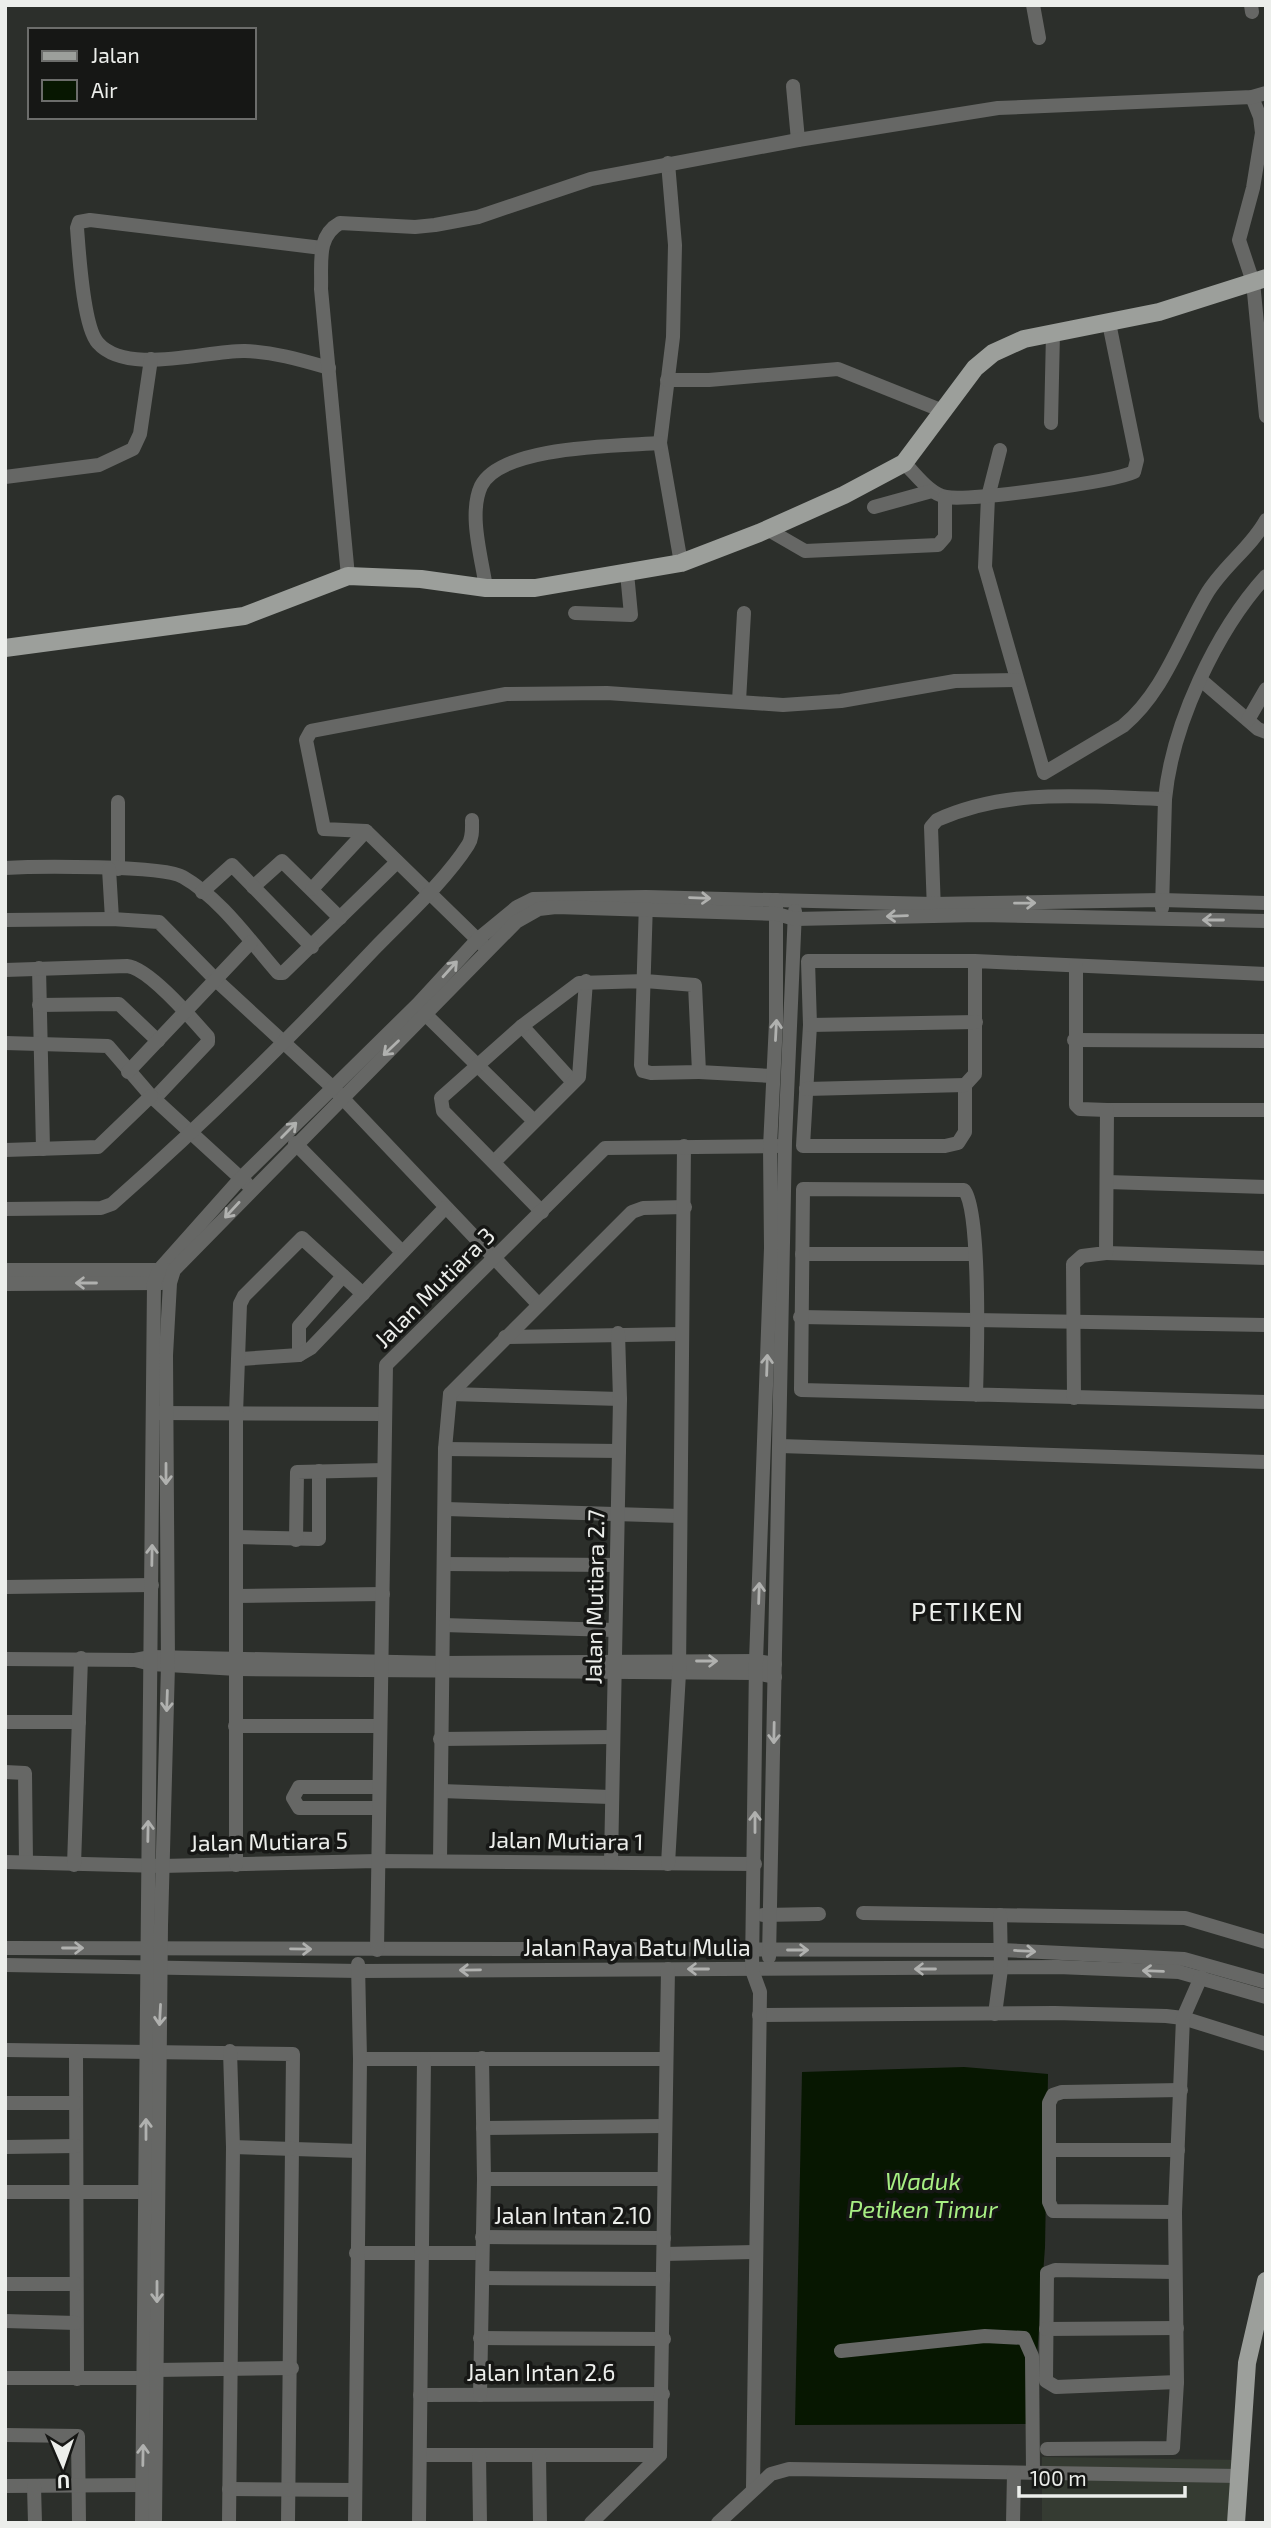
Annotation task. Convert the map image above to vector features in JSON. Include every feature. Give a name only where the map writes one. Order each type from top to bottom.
[{"type":"main road","points":[[5,648],[244,616],[348,576],[421,579],[486,588],[535,588],[681,562],[767,529],[844,495],[904,463],[975,368],[993,353],[1024,339],[1159,312],[1259,280]]},
{"type":"main road","points":[[1236,2523],[1247,2363],[1266,2281]]},
{"type":"street","points":[[1034,5],[1039,38]]},
{"type":"street","points":[[793,86],[799,140]]},
{"type":"street","points":[[348,576],[321,289],[322,248],[326,233],[340,223],[415,227],[478,217],[591,179],[799,140],[998,107],[1259,95],[1262,133],[1253,188],[1239,240],[1259,280],[1266,415]]},
{"type":"street","points":[[668,163],[675,245],[673,337],[660,443],[681,562]]},
{"type":"street","points":[[322,248],[90,220],[79,222],[80,271],[95,338],[113,353],[151,359],[242,351],[285,356],[329,368]]},
{"type":"street","points":[[874,507],[939,494],[988,497],[1129,474],[1137,468],[1109,323]]},
{"type":"street","points":[[1051,423],[1053,333]]},
{"type":"street","points":[[5,477],[99,465],[133,449],[140,434],[151,359]]},
{"type":"street","points":[[667,380],[709,380],[838,369],[943,411]]},
{"type":"street","points":[[486,588],[477,501],[482,485],[489,477],[529,456],[660,443]]},
{"type":"street","points":[[1000,450],[988,497],[985,567],[1049,797]]},
{"type":"street","points":[[767,529],[805,551],[938,545],[945,537],[939,494],[904,463]]},
{"type":"street","points":[[1044,773],[1123,726],[1140,709],[1181,646],[1206,594],[1266,520]]},
{"type":"street","points":[[575,613],[631,615],[627,573]]},
{"type":"street","points":[[1161,920],[1165,799],[1175,741],[1201,680],[1228,628],[1266,576]]},
{"type":"street","points":[[739,701],[744,613]]},
{"type":"street","points":[[482,945],[366,831],[324,829],[306,740],[309,732],[506,694],[607,693],[783,705],[841,701],[955,681],[1017,680]]},
{"type":"street","points":[[1201,680],[1266,732]]},
{"type":"street","points":[[1248,720],[1266,689]]},
{"type":"street","points":[[934,909],[931,827],[937,820],[995,800],[1049,797],[1165,799]]},
{"type":"street","points":[[112,919],[118,802]]},
{"type":"street","points":[[5,1209],[106,1207],[191,1135],[285,1044],[467,847],[472,832],[472,820]]},
{"type":"street","points":[[312,889],[366,831]]},
{"type":"street","points":[[253,887],[282,860],[307,888],[312,889],[341,918]]},
{"type":"street","points":[[5,868],[114,869],[175,874],[202,892],[283,974],[397,862]]},
{"type":"street","points":[[202,892],[232,864],[312,947]]},
{"type":"street","points":[[155,2523],[153,2051],[146,1948],[155,1866],[168,1661],[157,1276],[241,1178],[337,1092],[421,1010],[517,907],[533,899],[777,907],[794,900],[934,909],[1162,900],[1266,903]]},
{"type":"street","points":[[753,2488],[759,2015],[760,1992],[769,1969],[786,1146],[794,900]]},
{"type":"street","points":[[646,903],[641,1065],[643,1071],[773,1076]]},
{"type":"street","points":[[777,907],[795,919],[934,909]]},
{"type":"street","points":[[760,1992],[752,1970],[755,1915],[756,1667],[771,1248],[770,1147],[777,907]]},
{"type":"street","points":[[979,909],[1161,920],[1266,920]]},
{"type":"street","points":[[5,920],[112,919],[159,922],[216,980],[337,1092],[538,1304]]},
{"type":"street","points":[[128,1072],[251,942]]},
{"type":"street","points":[[975,961],[975,1074],[965,1085],[965,1132],[958,1143],[945,1146],[803,1146],[810,1025],[808,961],[975,961],[1266,974]]},
{"type":"street","points":[[1076,965],[1074,1040],[1076,1105],[1080,1109],[1266,1110]]},
{"type":"street","points":[[5,970],[133,966],[186,1012],[208,1037],[208,1042],[153,1098],[97,1147],[5,1150]]},
{"type":"street","points":[[39,968],[43,1149]]},
{"type":"street","points":[[494,1162],[582,1071],[586,981]]},
{"type":"street","points":[[542,1212],[440,1105],[440,1098],[476,1064],[570,988],[586,981],[686,982],[696,988],[699,1072]]},
{"type":"street","points":[[39,1005],[119,1004],[158,1041]]},
{"type":"street","points":[[421,1010],[534,1121]]},
{"type":"street","points":[[810,1025],[976,1022]]},
{"type":"street","points":[[522,1026],[572,1082]]},
{"type":"street","points":[[1074,1040],[1266,1041]]},
{"type":"street","points":[[5,1043],[106,1045],[153,1098],[251,1189]]},
{"type":"street","points":[[806,1089],[965,1085]]},
{"type":"street","points":[[142,2523],[146,2192],[153,2051],[162,1970],[155,1866],[152,1585],[160,1413],[172,1277],[295,1143],[337,1092]]},
{"type":"street","points":[[1106,1253],[1107,1110]]},
{"type":"street","points":[[295,1143],[402,1252]]},
{"type":"street","name":"Jalan Mutiara 3","points":[[377,1950],[386,1365],[608,1146],[786,1146]]},
{"type":"street","points":[[668,1864],[679,1667],[684,1146]]},
{"type":"street","points":[[1107,1182],[1266,1187]]},
{"type":"street","points":[[976,1395],[978,1320],[975,1254],[970,1207],[964,1190],[803,1189],[801,1390],[1074,1398],[1266,1402]]},
{"type":"street","points":[[241,1359],[299,1355],[318,1342],[445,1208]]},
{"type":"street","points":[[440,1861],[445,1449],[450,1394],[632,1212],[643,1208],[685,1208]]},
{"type":"street","points":[[236,1865],[236,1414],[241,1359],[239,1317],[244,1296],[298,1240],[308,1241],[363,1294]]},
{"type":"street","points":[[1074,1398],[1073,1264],[1082,1256],[1106,1253],[1266,1258]]},
{"type":"street","points":[[802,1254],[975,1254]]},
{"type":"street","points":[[5,1270],[172,1277]]},
{"type":"street","points":[[5,1284],[157,1276]]},
{"type":"street","points":[[299,1355],[299,1326],[343,1276]]},
{"type":"street","points":[[800,1317],[1266,1325]]},
{"type":"street","name":"Jalan Mutiara 2.7","points":[[611,1863],[610,1797],[619,1514],[618,1333]]},
{"type":"street","points":[[506,1337],[682,1334]]},
{"type":"street","points":[[450,1394],[620,1399]]},
{"type":"street","points":[[160,1413],[384,1414]]},
{"type":"street","points":[[780,1446],[1266,1462]]},
{"type":"street","points":[[445,1449],[618,1451]]},
{"type":"street","points":[[237,1536],[319,1539],[319,1471]]},
{"type":"street","points":[[296,1540],[297,1472],[384,1471]]},
{"type":"street","points":[[446,1509],[680,1516]]},
{"type":"street","points":[[444,1564],[616,1566]]},
{"type":"street","points":[[5,1587],[152,1585]]},
{"type":"street","points":[[236,1595],[383,1594]]},
{"type":"street","points":[[443,1625],[615,1630]]},
{"type":"street","points":[[5,1659],[81,1658],[381,1666],[756,1667],[775,1671]]},
{"type":"street","points":[[74,1865],[81,1658]]},
{"type":"street","points":[[5,1722],[79,1722]]},
{"type":"street","points":[[235,1726],[380,1726]]},
{"type":"street","points":[[440,1740],[612,1737]]},
{"type":"street","points":[[5,1772],[22,1772],[25,1776],[26,1862]]},
{"type":"street","points":[[378,1808],[299,1808],[293,1798],[299,1787],[379,1787]]},
{"type":"street","points":[[440,1791],[610,1797]]},
{"type":"street","name":"Jalan Mutiara 5","points":[[5,1862],[155,1866],[377,1861]]},
{"type":"street","name":"Jalan Mutiara 1","points":[[377,1861],[755,1864]]},
{"type":"street","points":[[863,1913],[1185,1918],[1266,1942]]},
{"type":"street","points":[[755,1915],[819,1914]]},
{"type":"street","points":[[995,2014],[1001,1969],[1000,1915]]},
{"type":"street","points":[[5,1948],[377,1950],[668,1947],[753,1950],[1001,1950],[1184,1959],[1266,1982]]},
{"type":"street","points":[[355,2523],[360,2059],[358,1950]]},
{"type":"street","name":"Jalan Raya Batu Mulia","points":[[5,1965],[162,1970],[1001,1969],[1179,1972],[1266,1997]]},
{"type":"street","points":[[591,2523],[660,2455],[664,2339],[664,2059],[668,1969]]},
{"type":"street","points":[[1047,2449],[1173,2448],[1177,2382],[1175,2213],[1182,2018],[1201,1977]]},
{"type":"street","points":[[759,2015],[995,2014],[1182,2018],[1266,2044]]},
{"type":"street","points":[[5,2050],[230,2051],[293,2054],[292,2368],[288,2523]]},
{"type":"street","points":[[76,2051],[77,2379]]},
{"type":"street","points":[[229,2523],[233,2147],[230,2051]]},
{"type":"street","points":[[360,2059],[664,2059]]},
{"type":"street","points":[[419,2523],[424,2255],[424,2059]]},
{"type":"street","points":[[480,2395],[484,2179],[482,2059]]},
{"type":"street","points":[[1175,2213],[1054,2211],[1049,2202],[1049,2103],[1056,2093],[1181,2090]]},
{"type":"street","points":[[5,2103],[76,2103]]},
{"type":"street","points":[[483,2128],[664,2126]]},
{"type":"street","points":[[5,2147],[76,2146]]},
{"type":"street","points":[[233,2147],[358,2151]]},
{"type":"street","points":[[1050,2150],[1178,2150]]},
{"type":"street","points":[[484,2179],[664,2179]]},
{"type":"street","points":[[5,2192],[146,2192]]},
{"type":"street","name":"Jalan Intan 2.10","points":[[482,2237],[664,2238]]},
{"type":"street","points":[[664,2254],[754,2252]]},
{"type":"street","points":[[356,2253],[482,2253]]},
{"type":"street","points":[[1174,2272],[1051,2270],[1045,2277],[1046,2381],[1050,2386],[1177,2382]]},
{"type":"street","points":[[483,2278],[663,2279]]},
{"type":"street","points":[[5,2284],[76,2284]]},
{"type":"street","points":[[5,2321],[76,2323]]},
{"type":"street","points":[[1046,2329],[1177,2328]]},
{"type":"street","points":[[841,2351],[985,2336],[1024,2337],[1032,2356],[1033,2472]]},
{"type":"street","points":[[480,2338],[664,2339]]},
{"type":"street","points":[[5,2378],[143,2378],[156,2370],[292,2368]]},
{"type":"street","name":"Jalan Intan 2.6","points":[[420,2395],[663,2395]]},
{"type":"street","points":[[5,2435],[77,2435],[79,2523]]},
{"type":"street","points":[[420,2455],[660,2455]]},
{"type":"street","points":[[479,2455],[480,2523]]},
{"type":"street","points":[[539,2456],[540,2523]]},
{"type":"street","points":[[718,2523],[753,2488],[777,2471],[789,2469],[1239,2476]]},
{"type":"street","points":[[1013,2523],[1014,2473]]},
{"type":"street","points":[[5,2486],[143,2485]]},
{"type":"street","points":[[34,2486],[35,2523]]},
{"type":"street","points":[[229,2489],[355,2490]]},
{"type":"shaded area","points":[[1042,2457],[1240,2460],[1233,2523],[1042,2523]]},
{"type":"water","name":"Waduk Petiken Timur","points":[[964,2067],[1048,2074],[1045,2247],[1032,2424],[795,2425],[802,2072]]},
{"type":"district","name":"PETIKEN","points":[[968,1610]]}]
